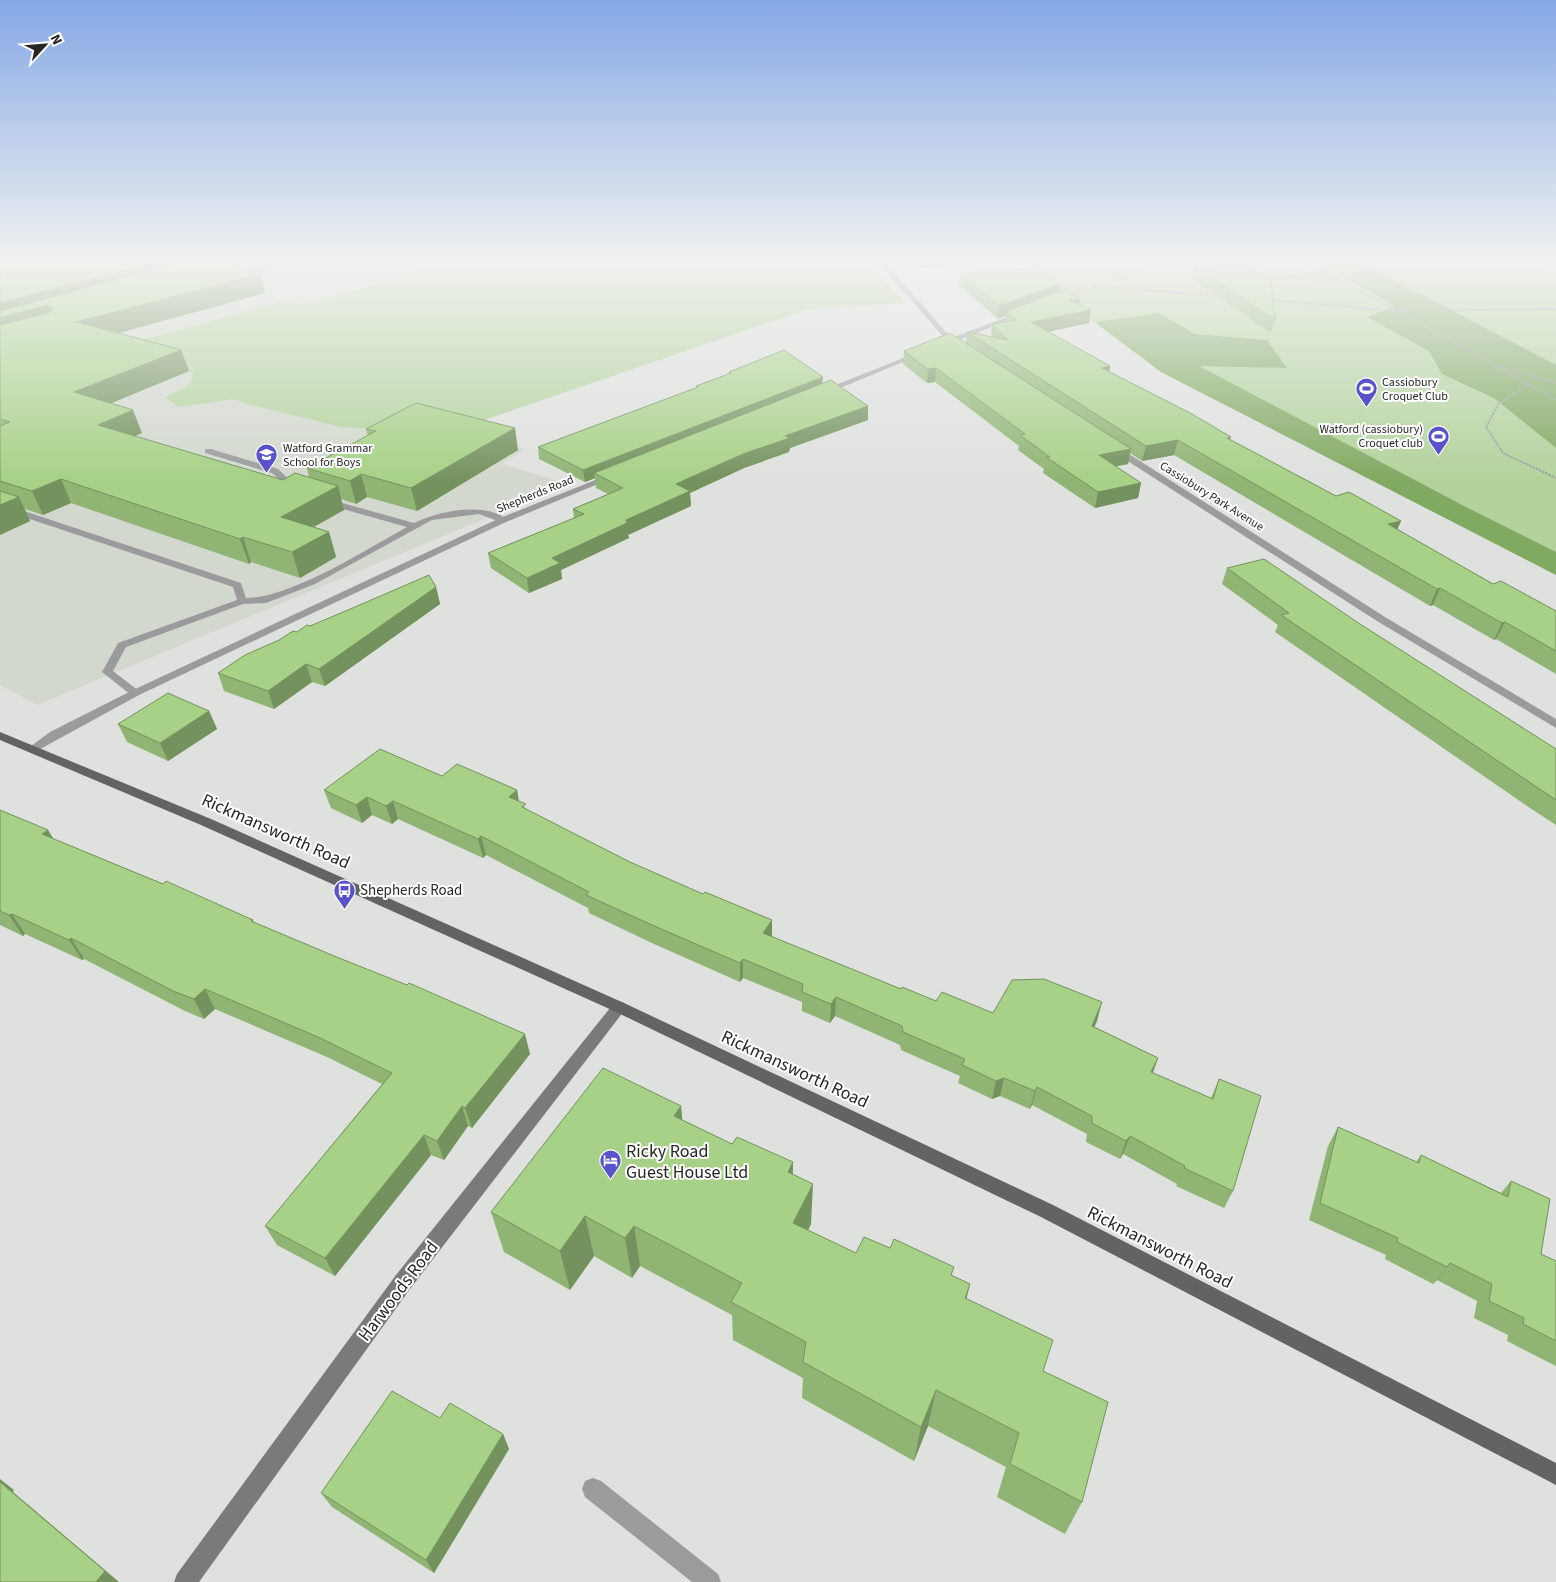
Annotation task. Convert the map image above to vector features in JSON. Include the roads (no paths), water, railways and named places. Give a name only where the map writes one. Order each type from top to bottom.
[{"type":"main road","name":"Rickmansworth Road","points":[[0,736],[206,822],[619,1007],[1047,1211],[1556,1474]]},
{"type":"street","points":[[943,333],[950,341],[963,350]]},
{"type":"street","points":[[813,396],[972,333]]},
{"type":"street","name":"Cassiobury Park Avenue","points":[[1110,446],[1381,619],[1556,724]]},
{"type":"street","points":[[208,451],[275,471],[297,491],[305,494]]},
{"type":"street","name":"Shepherds Road","points":[[33,749],[54,735],[135,692],[503,520],[621,473]]},
{"type":"street","points":[[321,500],[415,526]]},
{"type":"street","points":[[0,506],[238,585],[242,600]]},
{"type":"street","points":[[135,692],[107,672],[122,645],[242,600],[262,600],[312,582],[430,518],[480,511],[503,520]]},
{"type":"street","name":"Harwoods Road","points":[[186,1582],[403,1282],[619,1007]]},
{"type":"street","points":[[593,1489],[710,1582]]},
{"type":"place","name":"Cassiobury Croquet Club","points":[[1366,408]]},
{"type":"place","name":"Watford (cassiobury) Croquet club","points":[[1439,455]]},
{"type":"place","name":"Watford Grammar School for Boys","points":[[267,474]]},
{"type":"place","name":"Shepherds Road","points":[[344,909]]},
{"type":"place","name":"Ricky Road Guest House Ltd","points":[[610,1180]]}]
